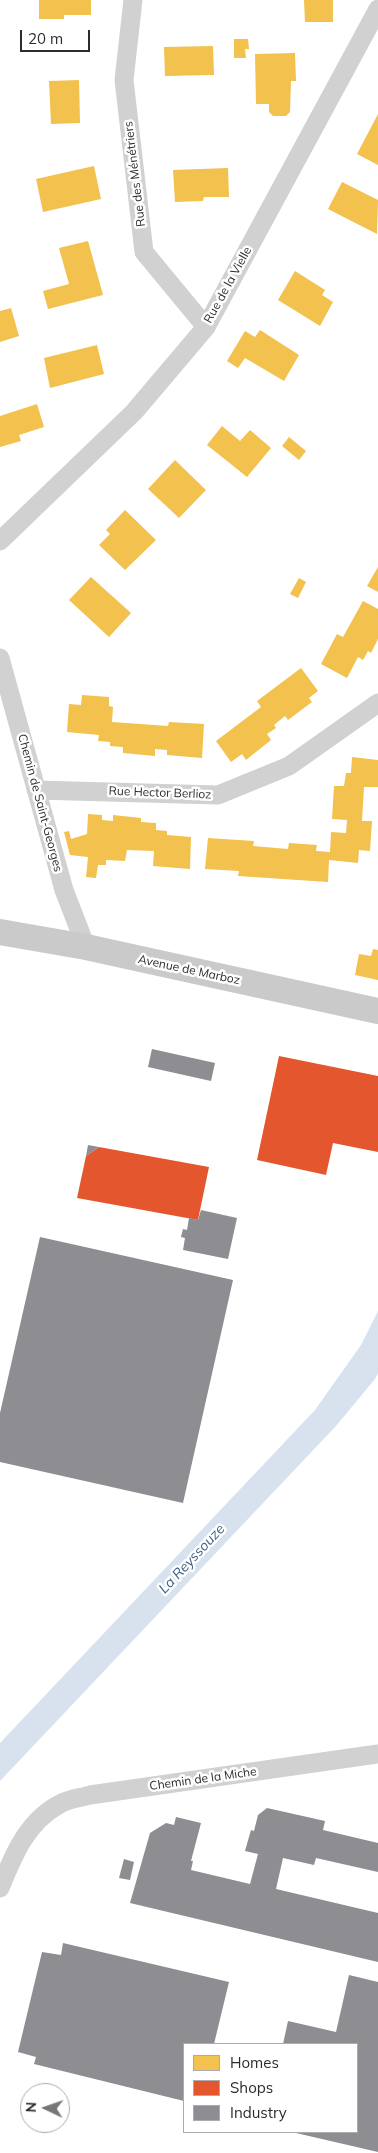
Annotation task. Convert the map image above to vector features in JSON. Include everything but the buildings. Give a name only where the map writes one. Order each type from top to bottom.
[{"type":"main road","name":"Avenue de Marboz","points":[[0,932],[86,947],[378,1012]]},
{"type":"street","name":"Rue des Ménétriers","points":[[133,0],[124,80],[144,252],[206,326]]},
{"type":"street","name":"Rue de la Vielle","points":[[0,541],[134,412],[206,326],[378,9]]},
{"type":"street","name":"Chemin de Saint-Georges","points":[[0,658],[64,890],[86,947]]},
{"type":"street","name":"Rue Hector Berlioz","points":[[36,790],[218,795],[289,766],[378,702]]},
{"type":"street","name":"Chemin de la Miche","points":[[0,1888],[14,1855],[34,1822],[60,1803],[90,1795],[378,1754]]},
{"type":"water","name":"La Reyssouze","points":[[378,1311],[378,1373],[375,1379],[336,1426],[0,1781],[0,1743],[315,1410],[361,1345]]}]
